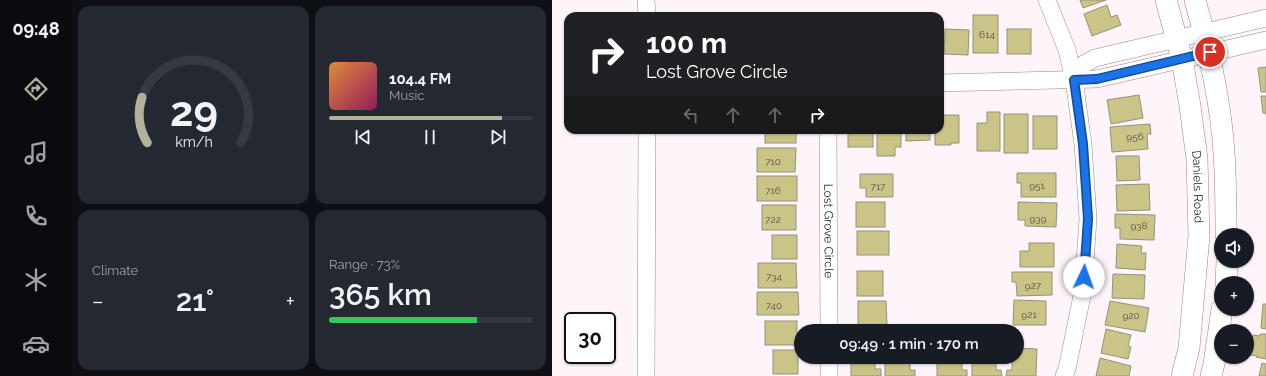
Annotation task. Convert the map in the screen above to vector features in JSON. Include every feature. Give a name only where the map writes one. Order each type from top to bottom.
[{"type":"main road","name":"Daniels Road","points":[[1166,0],[1182,59],[1197,160],[1199,236],[1189,348],[1182,376]]},
{"type":"main road","points":[[1195,0],[1210,52],[1218,98],[1224,152],[1226,228]]},
{"type":"main road","points":[[1211,376],[1221,316]]},
{"type":"street","points":[[646,0],[647,12]]},
{"type":"street","points":[[1047,0],[1067,50],[1074,80],[1083,144],[1088,219],[1083,291],[1067,369],[1064,376]]},
{"type":"street","points":[[1074,80],[1084,64],[1095,58],[1266,18]]},
{"type":"street","points":[[944,83],[1097,79],[1266,40]]},
{"type":"street","points":[[646,376],[647,134]]},
{"type":"street","name":"Lost Grove Circle","points":[[828,134],[829,324]]},
{"type":"street","points":[[829,364],[829,376]]},
{"type":"building","points":[[1080,0],[1106,0],[1083,8]]},
{"type":"building","points":[[1107,5],[1111,17],[1117,15],[1121,25],[1092,36],[1084,14]]},
{"type":"building","points":[[973,15],[998,15],[998,53],[973,53]]},
{"type":"building","points":[[945,29],[969,30],[968,55],[944,54]]},
{"type":"building","points":[[1007,29],[1031,29],[1031,54],[1007,54]]},
{"type":"building","points":[[1266,67],[1266,92],[1261,92],[1258,68]]},
{"type":"building","points":[[1139,95],[1143,118],[1111,124],[1107,100]]},
{"type":"building","points":[[1261,96],[1266,96],[1266,113],[1263,113]]},
{"type":"building","points":[[987,112],[1000,112],[1000,151],[977,151],[977,123],[987,123]]},
{"type":"building","points":[[1004,114],[1028,114],[1028,153],[1004,153]]},
{"type":"building","points":[[944,115],[959,115],[959,143],[951,143],[951,145],[935,145],[935,134],[944,134]]},
{"type":"building","points":[[1033,116],[1057,116],[1057,149],[1033,149]]},
{"type":"building","points":[[1150,124],[1151,134],[1147,134],[1148,149],[1112,152],[1110,127]]},
{"type":"building","points":[[765,134],[796,134],[796,143],[765,143]]},
{"type":"building","points":[[848,134],[873,134],[873,147],[848,147]]},
{"type":"building","points":[[877,134],[901,134],[901,147],[895,147],[895,156],[877,156]]},
{"type":"building","points":[[906,134],[930,134],[930,140],[906,141]]},
{"type":"building","points":[[757,148],[796,148],[795,172],[757,172]]},
{"type":"building","points":[[1116,156],[1139,156],[1140,180],[1117,181]]},
{"type":"building","points":[[1017,173],[1056,173],[1056,197],[1021,197],[1021,183],[1017,183]]},
{"type":"building","points":[[860,174],[893,174],[893,197],[866,197],[866,188],[860,188]]},
{"type":"building","points":[[757,176],[797,176],[797,201],[757,201]]},
{"type":"building","points":[[1149,184],[1150,210],[1117,211],[1116,185]]},
{"type":"building","points":[[856,202],[885,202],[885,227],[856,227]]},
{"type":"building","points":[[1018,202],[1057,203],[1056,227],[1025,226],[1025,220],[1018,220]]},
{"type":"building","points":[[762,205],[796,205],[796,230],[762,230]]},
{"type":"building","points":[[1115,214],[1155,215],[1154,240],[1120,239],[1120,228],[1115,228]]},
{"type":"building","points":[[857,231],[889,231],[889,255],[857,255]]},
{"type":"building","points":[[772,235],[797,235],[797,259],[772,259]]},
{"type":"building","points":[[1029,243],[1054,243],[1054,267],[1020,267],[1020,251],[1029,251]]},
{"type":"building","points":[[1117,244],[1142,246],[1141,253],[1146,253],[1145,270],[1116,268]]},
{"type":"building","points":[[758,263],[796,263],[797,288],[758,288]]},
{"type":"building","points":[[857,271],[883,271],[883,296],[857,296]]},
{"type":"building","points":[[1012,272],[1052,272],[1052,295],[1017,296],[1016,282],[1012,282]]},
{"type":"building","points":[[1113,274],[1145,275],[1144,299],[1112,298]]},
{"type":"building","points":[[757,292],[798,292],[799,315],[757,315]]},
{"type":"building","points":[[1014,300],[1046,301],[1046,325],[1013,324]]},
{"type":"building","points":[[858,301],[886,301],[887,324],[858,324]]},
{"type":"building","points":[[1110,301],[1149,308],[1145,332],[1105,325]]},
{"type":"building","points":[[1263,304],[1266,304],[1266,329],[1261,328]]},
{"type":"building","points":[[765,321],[797,321],[797,324],[794,324],[794,345],[765,345]]},
{"type":"building","points":[[1106,329],[1131,335],[1128,346],[1131,347],[1128,359],[1101,353]]},
{"type":"building","points":[[1260,334],[1266,334],[1266,359],[1254,356],[1254,335],[1260,336]]},
{"type":"building","points":[[1024,348],[1037,349],[1036,376],[1006,376],[1007,370],[1012,370],[1012,364],[1024,364]]},
{"type":"building","points":[[773,350],[794,350],[794,364],[798,364],[798,374],[773,374]]},
{"type":"building","points":[[1100,358],[1131,366],[1129,376],[1096,376]]},
{"type":"building","points":[[1262,363],[1266,364],[1266,376],[1259,376]]},
{"type":"building","points":[[851,364],[875,364],[875,369],[881,369],[881,376],[851,376]]},
{"type":"building","points":[[885,364],[910,364],[910,370],[915,370],[915,376],[885,376]]},
{"type":"building","points":[[937,364],[962,364],[962,370],[967,370],[967,376],[937,376]]},
{"type":"building","points":[[972,364],[996,364],[996,370],[1001,370],[1002,376],[972,376]]},
{"type":"route","points":[[1084,277],[1088,219],[1083,144],[1074,80],[1097,79],[1210,52]]}]
